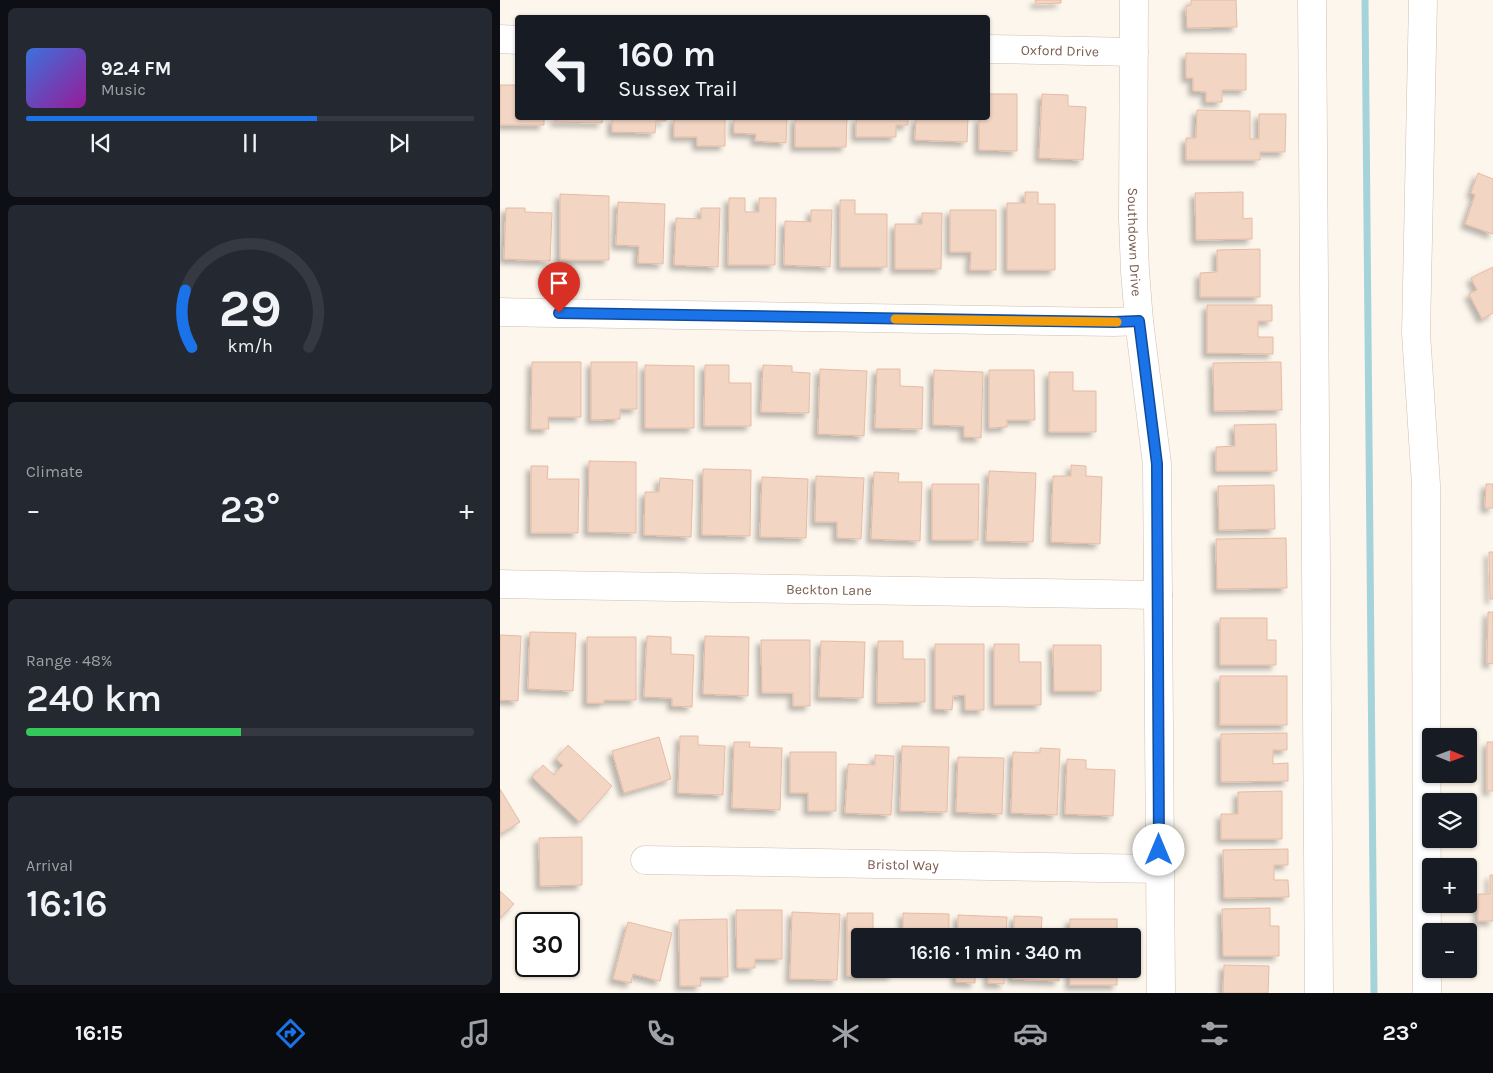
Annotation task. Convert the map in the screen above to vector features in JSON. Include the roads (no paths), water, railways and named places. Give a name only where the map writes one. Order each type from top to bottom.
[{"type":"street","name":"Southdown Drive","points":[[1134,0],[1133,219],[1139,321],[1157,464],[1161,993]]},
{"type":"street","points":[[1312,0],[1319,993]]},
{"type":"street","points":[[1423,0],[1416,333],[1426,485],[1427,993]]},
{"type":"street","points":[[500,39],[515,40]]},
{"type":"street","name":"Oxford Drive","points":[[990,49],[1134,52]]},
{"type":"street","points":[[500,312],[1139,321]]},
{"type":"street","name":"Beckton Lane","points":[[500,584],[1158,595]]},
{"type":"street","name":"Bristol Way","points":[[645,860],[1159,869]]},
{"type":"waterway","points":[[1365,0],[1374,993]]}]
